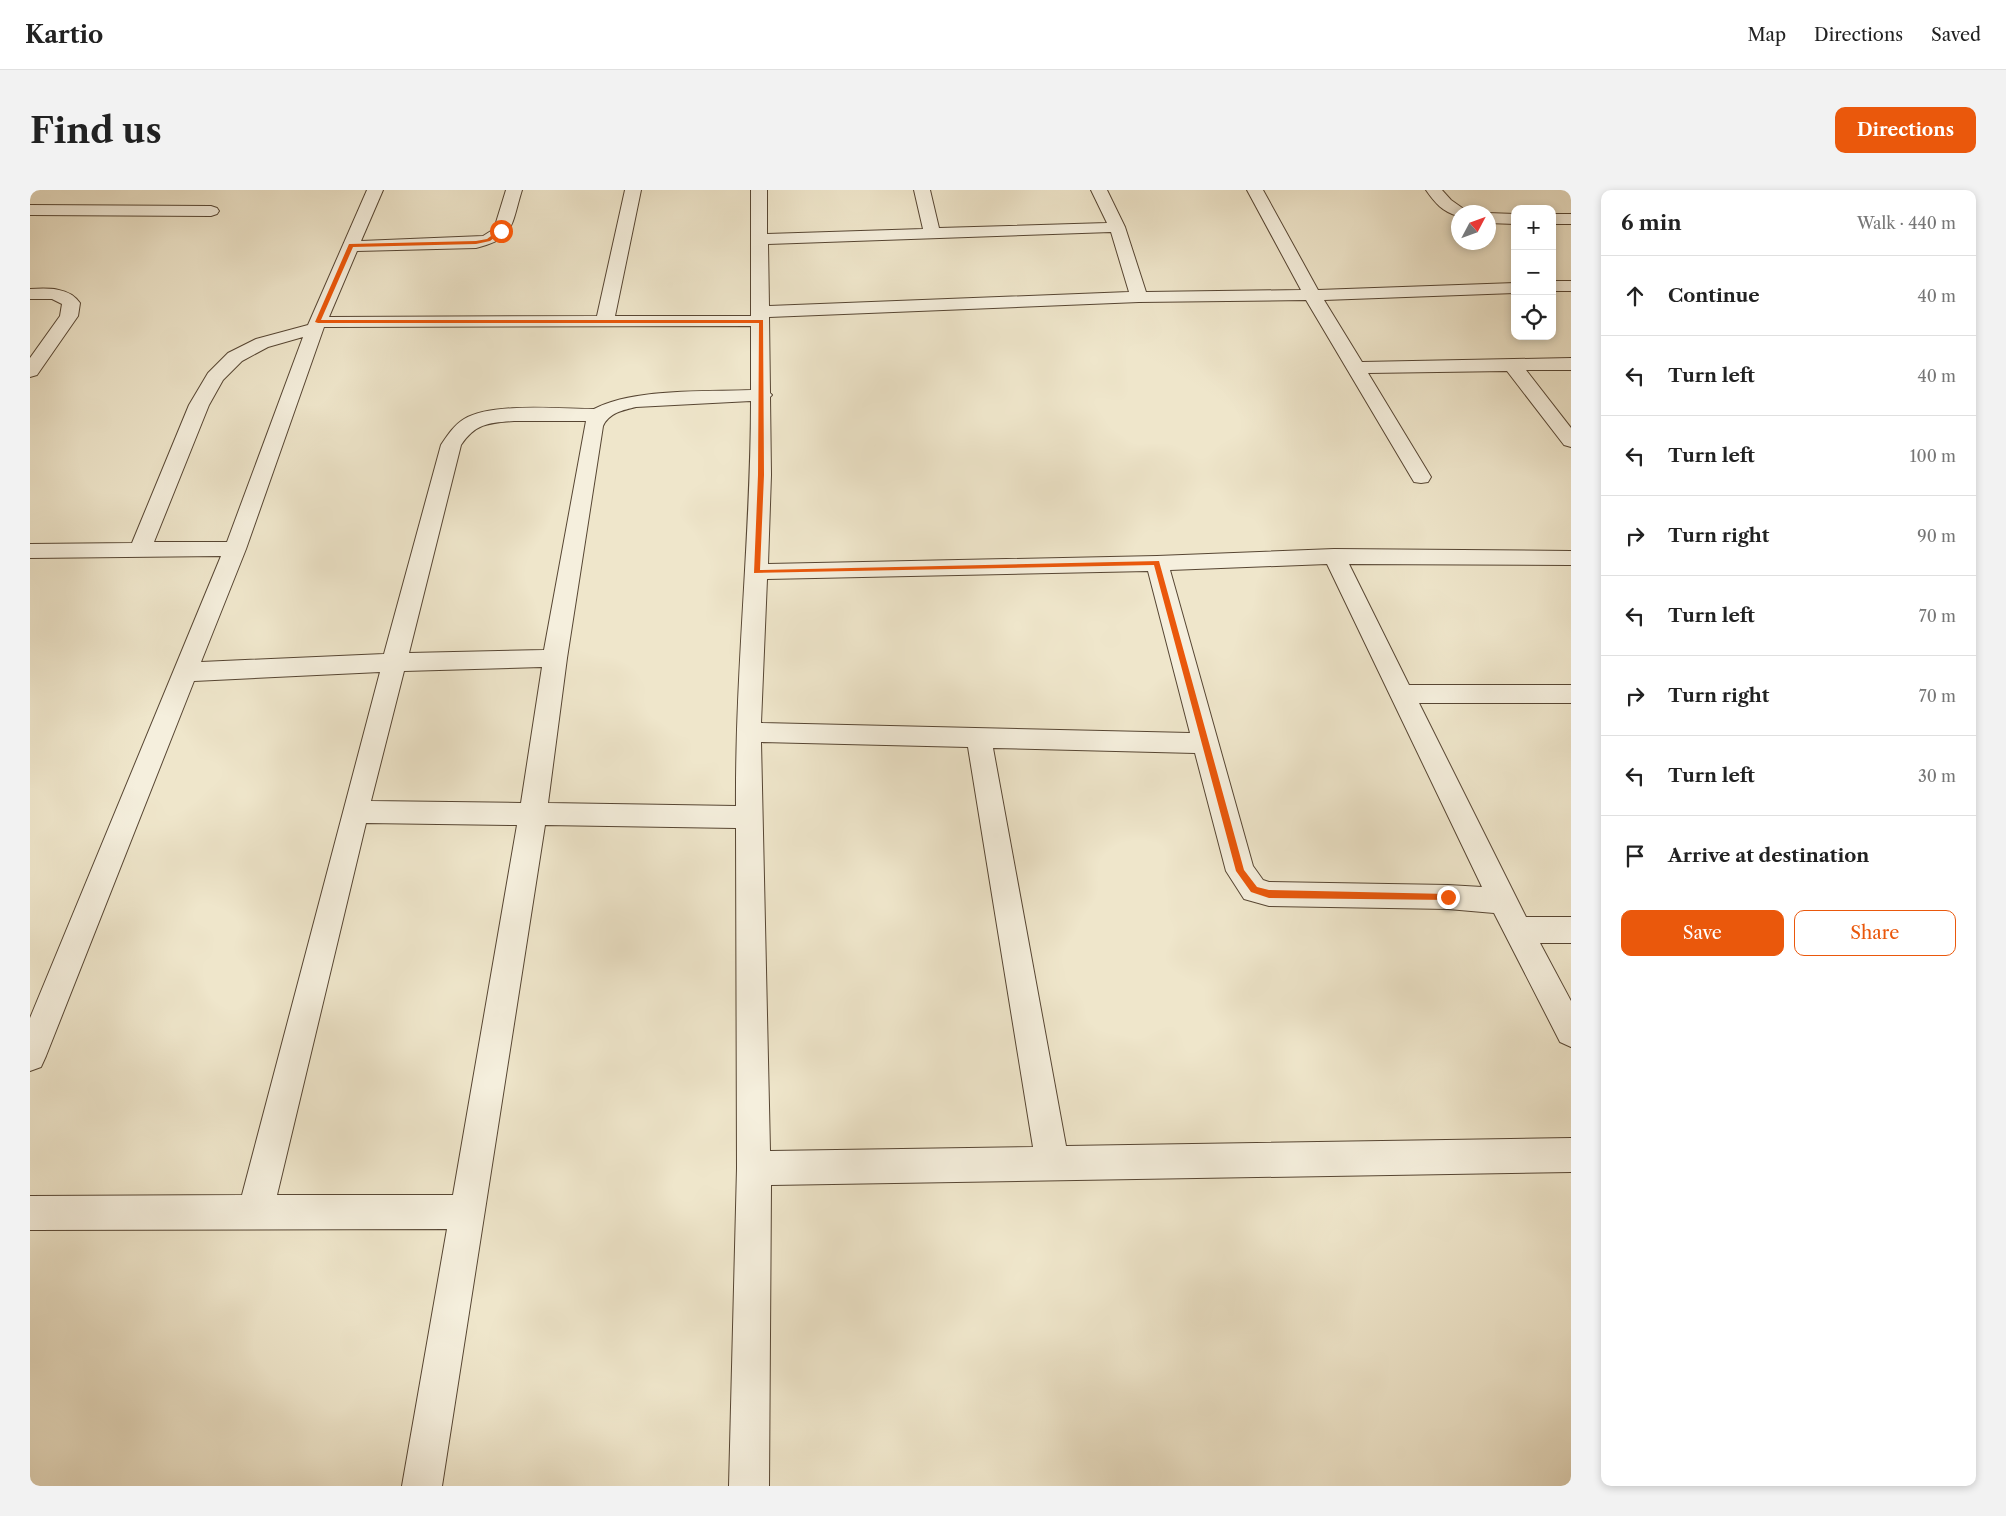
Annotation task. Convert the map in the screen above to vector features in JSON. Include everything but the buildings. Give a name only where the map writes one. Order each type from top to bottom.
[{"type":"street","points":[[30,1056],[235,549],[316,325],[375,190]]},
{"type":"street","points":[[351,246],[476,243],[489,240],[501,231],[514,190]]},
{"type":"street","points":[[605,322],[633,190]]},
{"type":"street","points":[[749,1486],[754,1168],[748,732],[761,475],[762,395],[759,190]]},
{"type":"street","points":[[922,190],[932,233]]},
{"type":"street","points":[[1099,190],[1117,227],[1139,297]]},
{"type":"street","points":[[1255,190],[1312,295],[1421,477]]},
{"type":"street","points":[[1434,190],[1442,201],[1451,208]]},
{"type":"street","points":[[30,210],[211,211]]},
{"type":"street","points":[[1496,218],[1511,219]]},
{"type":"street","points":[[1556,219],[1571,219]]},
{"type":"street","points":[[759,239],[1117,227]]},
{"type":"street","points":[[1556,286],[1571,286]]},
{"type":"street","points":[[140,549],[200,405],[215,377],[235,356],[262,343],[316,325],[605,322],[761,317],[1139,297],[1312,295],[1511,288]]},
{"type":"street","points":[[30,294],[60,296],[67,298],[71,302],[69,316],[30,371]]},
{"type":"street","points":[[1356,368],[1571,364]]},
{"type":"street","points":[[1512,365],[1571,441]]},
{"type":"street","points":[[255,1212],[355,812],[451,445],[460,432],[472,422],[494,416],[598,415],[614,406],[636,401],[762,395]]},
{"type":"street","points":[[422,1486],[533,813],[555,658],[593,426],[598,415]]},
{"type":"street","points":[[30,551],[235,549]]},
{"type":"street","points":[[757,572],[1157,563],[1334,556],[1571,558]]},
{"type":"street","points":[[1334,556],[1503,901],[1571,1032]]},
{"type":"street","points":[[1157,563],[1240,871],[1254,890],[1269,894],[1448,897],[1503,901]]},
{"type":"street","points":[[186,672],[394,662],[555,658]]},
{"type":"street","points":[[1402,694],[1571,694]]},
{"type":"street","points":[[748,732],[1205,743]]},
{"type":"street","points":[[979,738],[1052,1163]]},
{"type":"street","points":[[355,812],[749,817]]},
{"type":"street","points":[[1518,930],[1571,930]]},
{"type":"street","points":[[754,1168],[1571,1154]]},
{"type":"street","points":[[30,1214],[467,1212]]},
{"type":"route","points":[[501,231],[489,240],[476,243],[351,246],[318,322],[761,321],[761,475],[757,572],[1157,563],[1240,871],[1254,890],[1269,894],[1448,897]]}]
